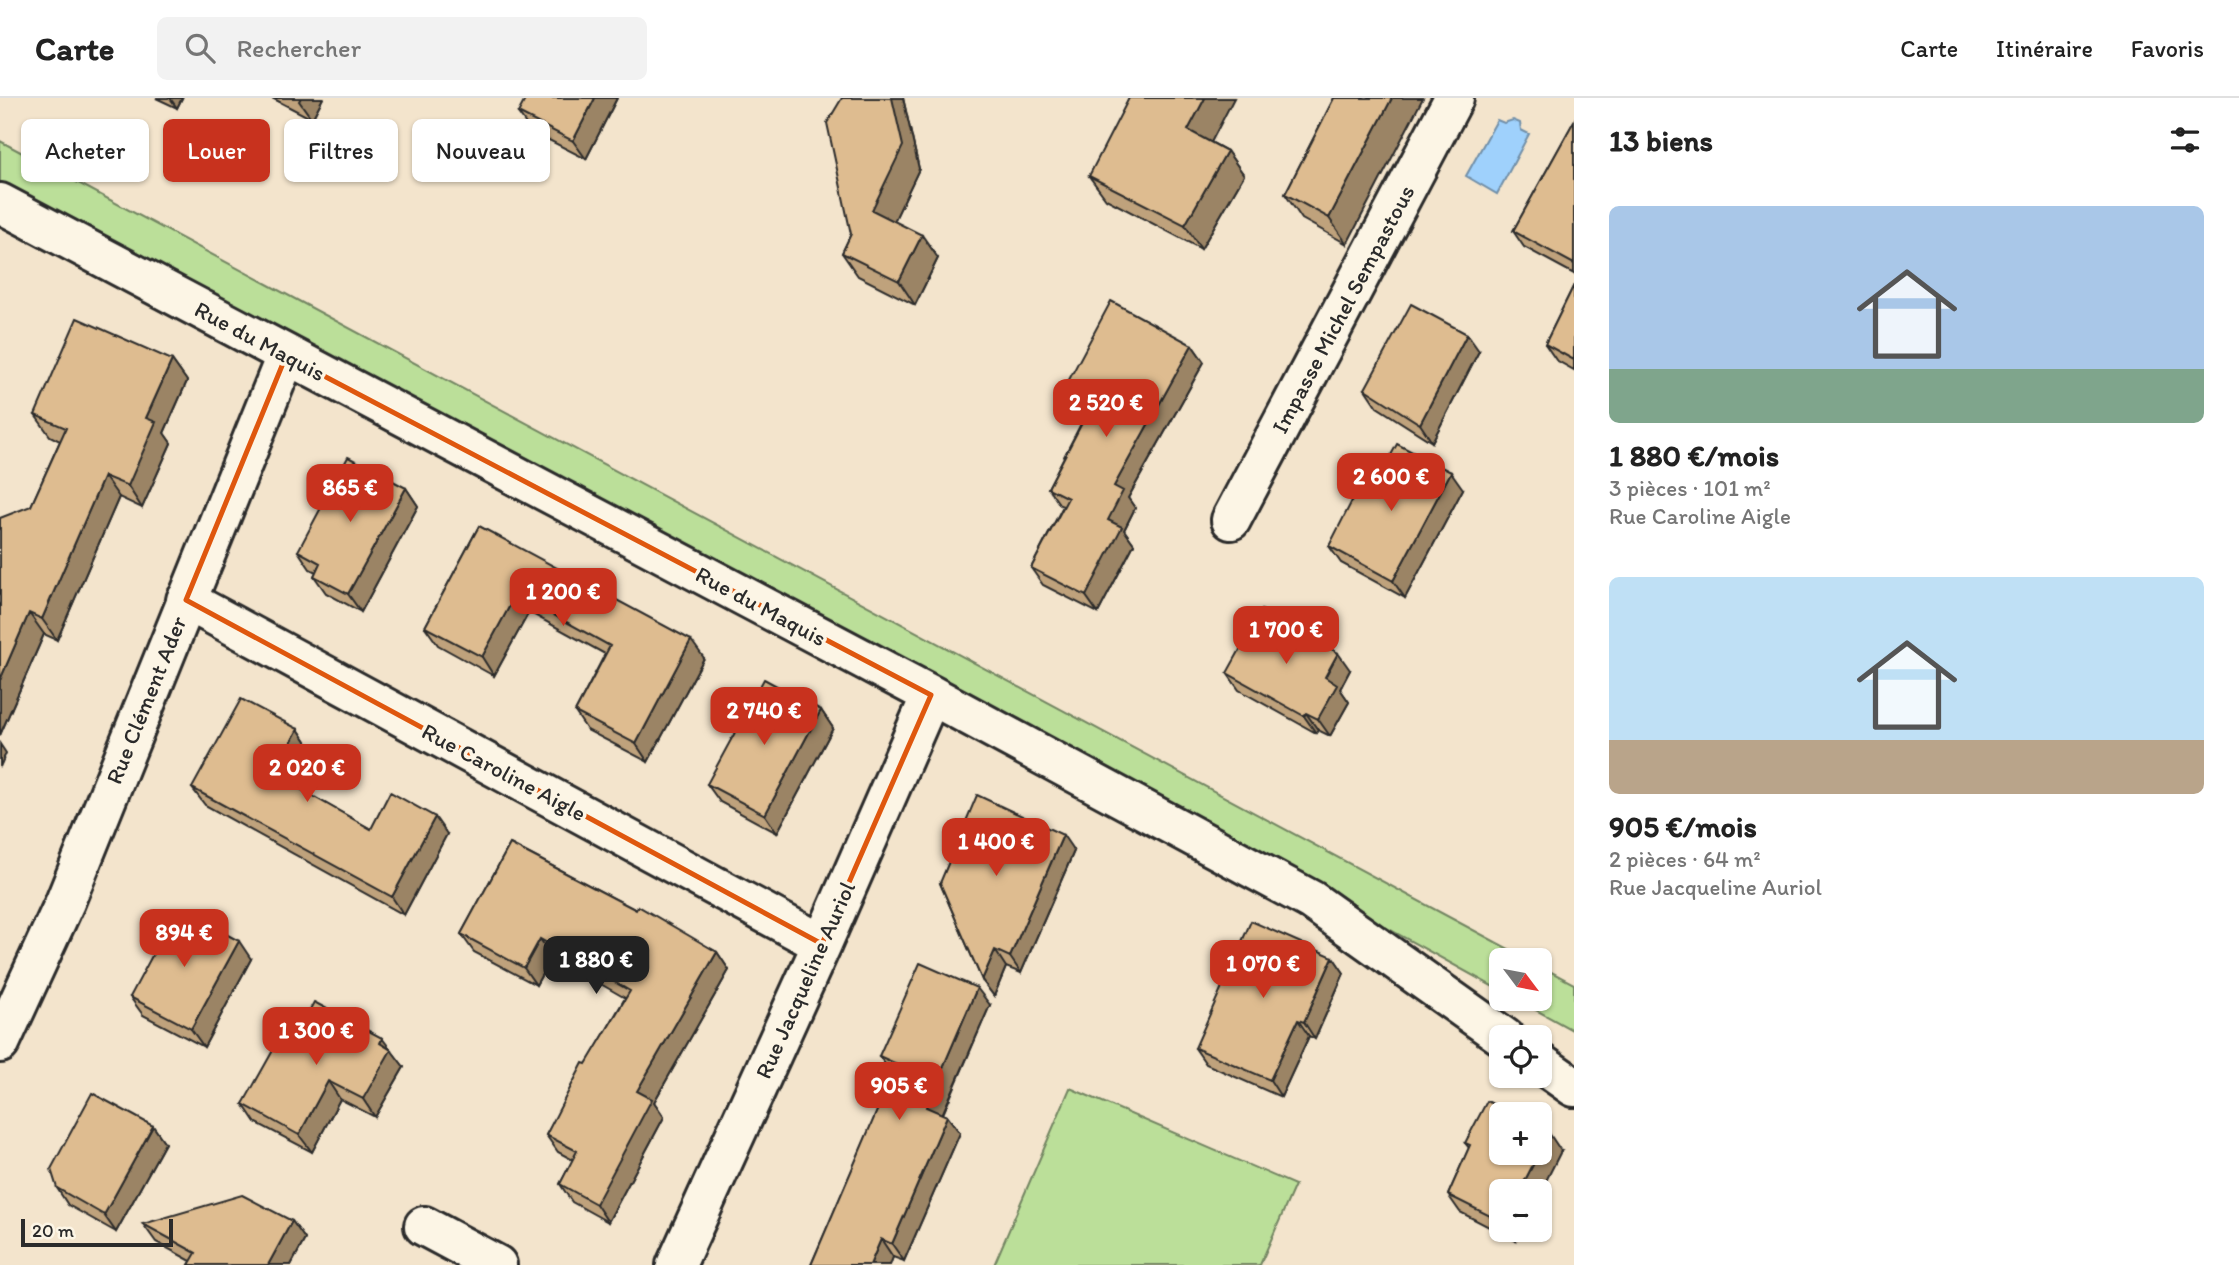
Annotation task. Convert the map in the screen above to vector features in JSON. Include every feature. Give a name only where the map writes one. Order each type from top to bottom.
[{"type":"street","name":"Impasse Michel Sempastous","points":[[1231,520],[1454,98]]},
{"type":"street","name":"Rue du Maquis","points":[[0,202],[286,356],[931,695],[1311,901],[1489,1027]]},
{"type":"street","name":"Rue Clément Ader","points":[[0,1043],[65,902],[286,356]]},
{"type":"street","name":"Rue Caroline Aigle","points":[[186,600],[822,944]]},
{"type":"street","name":"Rue Jacqueline Auriol","points":[[676,1265],[822,944],[931,695]]},
{"type":"street","points":[[1552,1071],[1574,1087]]},
{"type":"street","points":[[424,1226],[497,1265]]},
{"type":"highlighted area","points":[[286,356],[931,695],[822,944],[186,600]]},
{"type":"green space","points":[[0,141],[21,152],[21,182],[77,182],[1507,948],[1489,948],[1489,984],[1385,927],[1301,872],[0,184]]},
{"type":"green space","points":[[1552,972],[1574,984],[1574,1031],[1540,1012],[1552,1012]]},
{"type":"green space","points":[[1070,1088],[1295,1185],[1260,1265],[994,1265]]},
{"type":"water","points":[[1497,120],[1520,123],[1521,130],[1529,134],[1497,194],[1466,176]]},
{"type":"building","points":[[526,98],[595,98],[573,141],[550,129],[550,119],[530,119],[518,113]]},
{"type":"building","points":[[842,98],[892,98],[903,146],[872,210],[922,235],[899,281],[842,253],[851,234],[827,123]]},
{"type":"building","points":[[1129,98],[1205,98],[1188,130],[1227,151],[1185,225],[1089,176]]},
{"type":"building","points":[[1334,98],[1392,98],[1329,218],[1285,194]]},
{"type":"building","points":[[1574,121],[1574,264],[1513,231]]},
{"type":"building","points":[[1574,285],[1574,360],[1545,344]]},
{"type":"building","points":[[1111,301],[1192,345],[1114,486],[1123,491],[1108,520],[1122,527],[1086,596],[1031,568],[1068,498],[1048,488],[1092,404],[1064,389]]},
{"type":"building","points":[[1411,304],[1467,334],[1420,424],[1365,389]]},
{"type":"building","points":[[77,318],[172,360],[146,418],[156,422],[128,486],[104,476],[42,619],[29,613],[0,680],[0,518],[31,506],[66,428],[35,415]]},
{"type":"building","points":[[1397,444],[1451,472],[1393,581],[1329,546],[1357,491],[1368,497]]},
{"type":"building","points":[[348,457],[406,488],[348,594],[314,576],[320,563],[298,551]]},
{"type":"building","points":[[479,526],[691,640],[636,744],[575,712],[610,646],[516,594],[482,657],[425,627]]},
{"type":"building","points":[[1262,610],[1338,653],[1325,677],[1337,685],[1318,719],[1306,713],[1304,716],[1227,673]]},
{"type":"building","points":[[764,679],[821,710],[765,815],[707,784]]},
{"type":"building","points":[[241,699],[298,729],[274,774],[371,829],[390,792],[435,817],[392,897],[192,788]]},
{"type":"building","points":[[977,795],[1063,835],[1010,957],[995,950],[982,980],[940,883]]},
{"type":"building","points":[[510,844],[636,910],[638,906],[717,952],[637,1091],[652,1099],[596,1204],[560,1184],[577,1151],[546,1135],[583,1063],[586,1064],[630,991],[540,939],[524,968],[461,934]]},
{"type":"building","points":[[190,915],[239,941],[191,1029],[130,997],[171,920]]},
{"type":"building","points":[[1251,921],[1333,957],[1304,1022],[1298,1020],[1270,1080],[1195,1048]]},
{"type":"building","points":[[920,963],[977,988],[926,1107],[947,1116],[892,1244],[881,1239],[870,1265],[811,1265],[897,1064],[879,1056]]},
{"type":"building","points":[[314,1002],[382,1038],[380,1043],[391,1050],[363,1099],[328,1081],[299,1135],[243,1104],[285,1029],[296,1035]]},
{"type":"building","points":[[92,1093],[153,1126],[104,1215],[57,1188],[51,1169]]},
{"type":"building","points":[[1487,1101],[1489,1165],[1533,1165],[1526,1179],[1489,1179],[1489,1216],[1448,1195],[1470,1145],[1465,1143]]},
{"type":"building","points":[[242,1195],[292,1221],[268,1265],[189,1265],[196,1253],[143,1224]]}]
